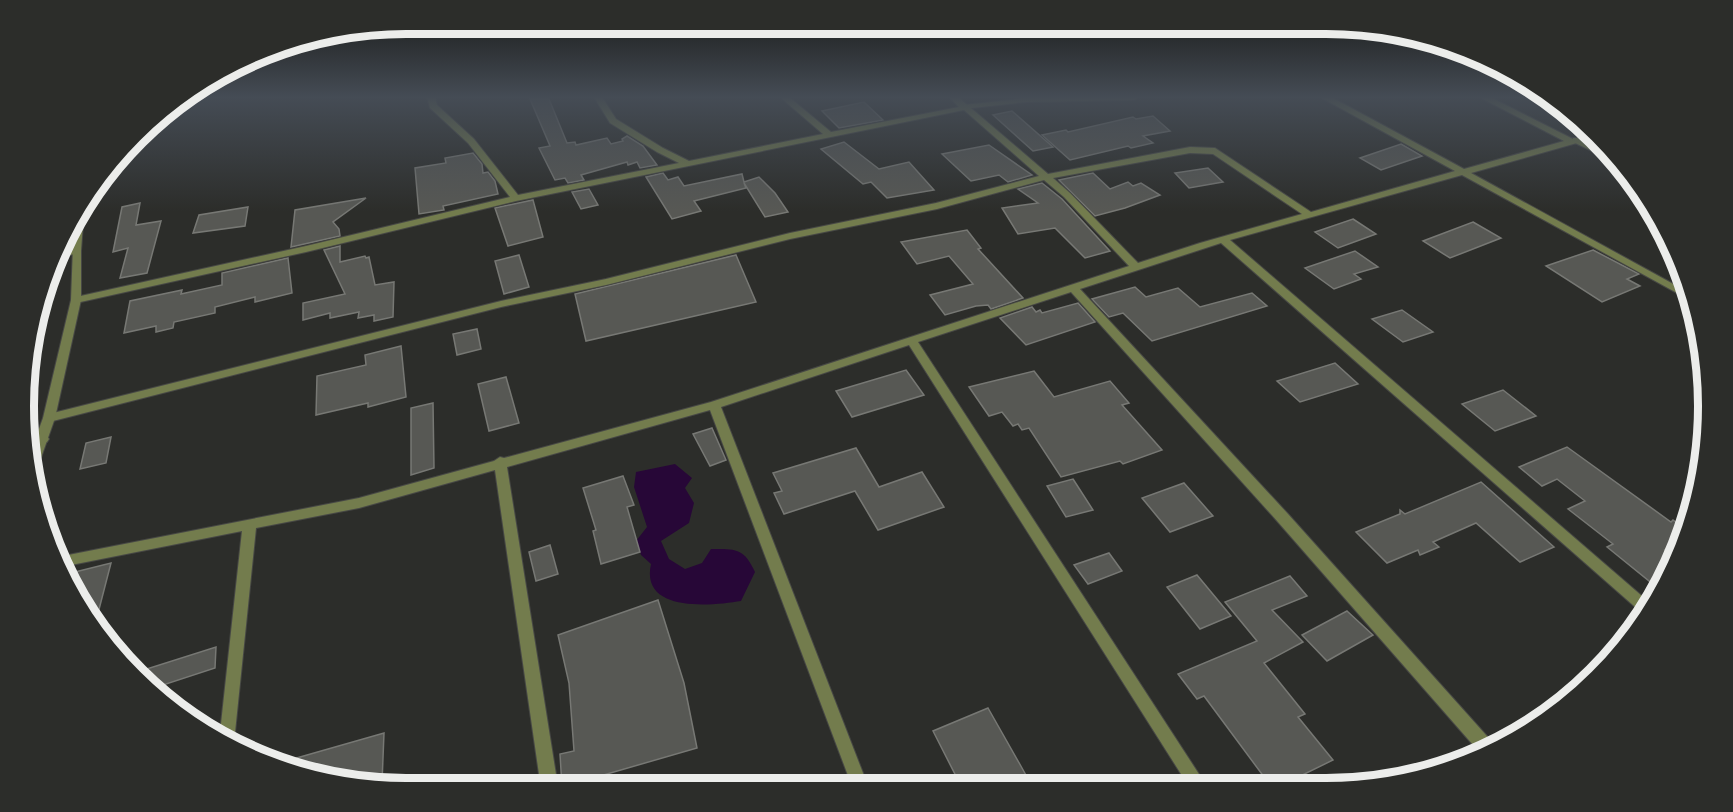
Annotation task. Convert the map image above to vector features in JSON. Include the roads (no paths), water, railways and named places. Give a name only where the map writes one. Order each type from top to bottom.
[{"type":"street","points":[[464,135],[516,198]]},
{"type":"street","points":[[636,135],[689,164]]},
{"type":"street","points":[[76,300],[306,249],[516,198],[830,135]]},
{"type":"street","points":[[997,135],[1067,195],[1137,268]]},
{"type":"street","points":[[1394,135],[1681,292]]},
{"type":"street","points":[[1561,135],[1574,141]]},
{"type":"street","points":[[69,560],[359,502],[714,405],[1203,245],[1584,138]]},
{"type":"street","points":[[49,418],[501,304],[606,282],[790,236],[937,206],[1046,177],[1206,149],[1230,160],[1310,216]]},
{"type":"street","points":[[38,453],[49,418],[76,300],[78,232]]},
{"type":"street","points":[[1224,240],[1641,604]]},
{"type":"street","points":[[68,252],[76,251]]},
{"type":"street","points":[[1073,287],[1283,518],[1482,743]]},
{"type":"street","points":[[912,341],[1193,778]]},
{"type":"street","points":[[714,405],[857,778]]},
{"type":"street","points":[[36,441],[43,439]]},
{"type":"street","points":[[500,462],[548,778]]},
{"type":"street","points":[[229,732],[250,524]]},
{"type":"lane","points":[[1574,141],[1597,150]]}]
